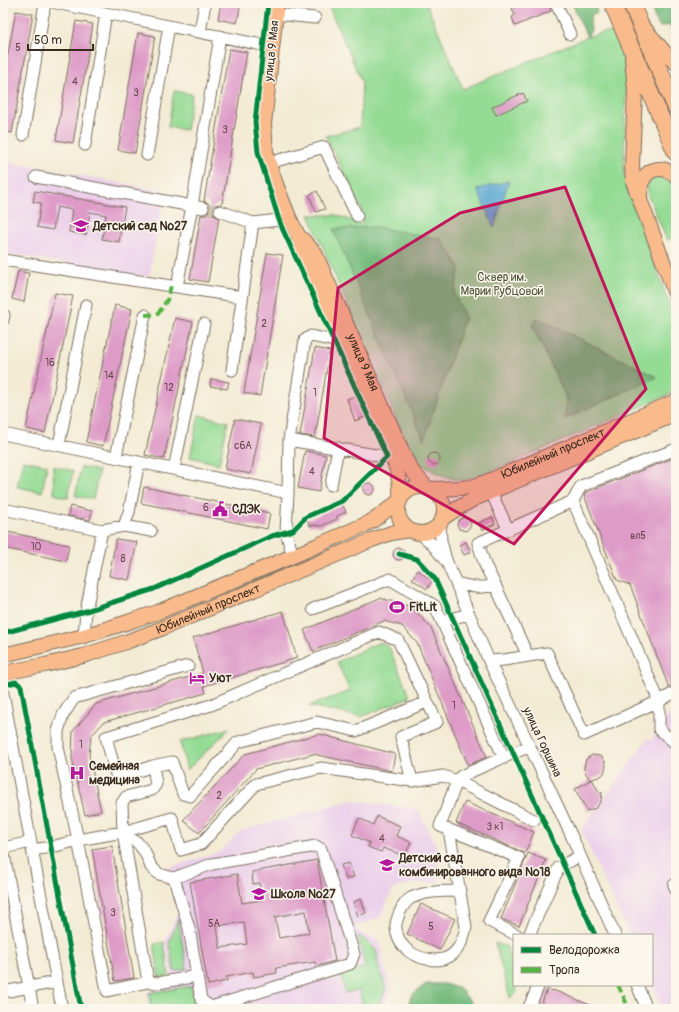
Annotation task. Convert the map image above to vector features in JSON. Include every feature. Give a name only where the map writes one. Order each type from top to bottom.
[{"type":"highway","points":[[612,3],[676,153]]},
{"type":"highway","points":[[631,3],[676,108]]},
{"type":"main road","name":"улица 9 Мая","points":[[276,8],[264,124],[266,151],[269,163],[289,217],[299,237],[304,258],[395,464],[399,475],[400,501]]},
{"type":"main road","points":[[638,20],[667,55],[676,63]]},
{"type":"main road","points":[[630,43],[635,91],[632,166],[633,180],[676,296]]},
{"type":"main road","points":[[640,198],[643,181],[652,171],[659,169],[666,170],[676,176]]},
{"type":"main road","name":"улица 9 Мая","points":[[299,237],[315,253],[406,460],[412,470],[429,488]]},
{"type":"main road","name":"Юбилейный проспект","points":[[3,655],[84,636],[125,624],[158,612],[293,556],[374,520],[400,501],[402,496],[412,488],[471,487],[675,404]]},
{"type":"main road","name":"Юбилейный проспект","points":[[3,673],[46,666],[126,642],[391,533],[426,533],[467,503],[675,404]]},
{"type":"main road","points":[[429,488],[440,496],[442,501],[444,513],[442,521]]},
{"type":"main road","points":[[400,501],[398,507],[400,520],[403,525],[414,532]]},
{"type":"street","points":[[23,135],[46,3]]},
{"type":"street","points":[[56,3],[272,47]]},
{"type":"street","points":[[200,32],[205,3]]},
{"type":"street","points":[[556,3],[570,34]]},
{"type":"street","points":[[276,8],[315,18]]},
{"type":"street","points":[[85,145],[106,13]]},
{"type":"street","points":[[147,155],[169,26]]},
{"type":"street","points":[[177,287],[197,207],[220,36]]},
{"type":"street","points":[[269,163],[324,147],[357,216]]},
{"type":"street","points":[[36,177],[197,207]]},
{"type":"street","points":[[220,211],[253,223],[279,220],[289,217]]},
{"type":"street","points":[[232,370],[253,223]]},
{"type":"street","points":[[3,260],[242,297]]},
{"type":"street","points":[[59,445],[86,305]]},
{"type":"street","points":[[116,457],[145,315]]},
{"type":"street","points":[[174,469],[204,324]]},
{"type":"street","points":[[293,556],[286,532],[288,440],[305,340],[311,336],[342,342]]},
{"type":"street","points":[[3,434],[288,493]]},
{"type":"street","points":[[288,440],[386,456]]},
{"type":"street","points":[[331,485],[338,448]]},
{"type":"street","points":[[528,656],[485,565],[478,543],[573,501],[581,486],[676,449]]},
{"type":"street","points":[[124,526],[129,512],[139,462]]},
{"type":"street","points":[[491,492],[508,529]]},
{"type":"street","points":[[573,501],[659,701],[659,729],[676,744]]},
{"type":"street","points":[[3,509],[102,530],[124,526],[151,531]]},
{"type":"street","name":"улица Горшина","points":[[442,521],[441,541],[446,560],[489,661],[530,746],[615,934]]},
{"type":"street","points":[[84,636],[86,611],[102,530]]},
{"type":"street","name":"улица Горшина","points":[[414,532],[432,544],[446,560]]},
{"type":"street","points":[[313,609],[390,579],[435,606],[504,758]]},
{"type":"street","points":[[456,583],[485,588],[494,585]]},
{"type":"street","points":[[442,621],[469,614]]},
{"type":"street","points":[[412,781],[401,737],[437,722],[428,702],[398,640],[379,632],[211,705],[106,737],[117,778],[153,766],[172,762],[183,794],[190,796],[238,742],[317,722],[356,731],[428,702]]},
{"type":"street","points":[[489,661],[547,653],[584,735],[676,692]]},
{"type":"street","points":[[188,666],[74,698],[63,714],[58,731],[58,747],[78,840],[107,991],[148,982],[158,983],[197,976]]},
{"type":"street","points":[[3,694],[62,1009]]},
{"type":"street","points":[[515,934],[489,921],[519,858],[440,826],[457,781],[461,776],[530,746]]},
{"type":"street","points":[[148,982],[124,834],[122,803],[126,798],[152,790],[156,784],[153,766]]},
{"type":"street","points":[[33,1009],[3,848],[32,846],[52,847],[78,840],[124,834],[172,818],[181,850],[190,848],[201,844],[256,784],[321,768],[412,781],[443,776],[457,781],[534,820]]},
{"type":"street","points":[[449,830],[460,890],[466,927],[462,942],[453,954],[443,959],[434,960],[414,954],[405,948],[400,942],[396,929],[396,920],[402,908],[410,898],[422,894],[460,890]]},
{"type":"street","points":[[124,834],[137,842],[145,852],[152,867],[159,874],[174,878],[212,864],[316,846],[321,849],[354,954],[350,964],[211,1007],[201,1000],[189,928],[174,878]]},
{"type":"street","points":[[529,934],[559,868],[580,856]]},
{"type":"street","points":[[676,884],[674,885],[676,890]]},
{"type":"street","points":[[3,992],[57,982]]},
{"type":"street","points":[[528,1009],[539,986]]},
{"type":"street","points":[[637,986],[647,1009]]},
{"type":"highlighted area","points":[[565,187],[646,389],[514,544],[324,438],[338,288],[460,213]]},
{"type":"shaded area","name":"Детский сад №27","points":[[3,161],[165,191],[149,277],[3,253]]},
{"type":"shaded area","points":[[676,705],[676,1009],[663,1009],[653,986],[653,934],[629,934],[581,830],[648,738],[652,740]]},
{"type":"shaded area","name":"Школа №27","points":[[351,800],[417,809],[438,848],[438,883],[414,883],[393,889],[380,917],[355,927],[356,930],[379,941],[383,953],[382,960],[392,989],[381,1009],[150,1009],[147,991],[174,986],[165,941],[178,912],[165,869],[219,852],[241,831]]},
{"type":"green space","name":"Сквер им. Марии Рубцовой","points":[[327,3],[426,3],[463,89],[587,37],[605,32],[613,33],[619,39],[626,74],[624,170],[627,190],[676,322],[676,389],[668,395],[474,478],[464,480],[453,479],[441,475],[420,463],[416,459],[410,451],[309,215],[336,215],[363,225],[362,210],[326,136],[360,127],[362,82]]},
{"type":"green space","points":[[572,3],[587,3],[596,8],[597,13],[592,14],[590,19],[591,30],[587,37]]},
{"type":"green space","points":[[654,3],[676,3],[676,39],[670,25],[660,27],[656,22],[653,13]]},
{"type":"green space","points":[[174,91],[192,94],[186,130],[168,127]]},
{"type":"green space","points":[[653,177],[666,177],[671,180],[675,186],[676,193],[676,236],[667,240],[647,193],[648,184]]},
{"type":"green space","points":[[375,227],[441,239],[460,267],[454,294],[465,317],[424,440],[333,229]]},
{"type":"green space","points":[[537,318],[657,377],[565,419],[566,397],[532,325]]},
{"type":"green space","points":[[199,415],[228,422],[219,464],[190,457]]},
{"type":"green space","points":[[23,460],[47,465],[42,492],[17,487]]},
{"type":"green space","points":[[53,466],[73,471],[68,498],[54,494]]},
{"type":"green space","points":[[81,467],[99,471],[93,499],[75,496]]},
{"type":"green space","points":[[380,642],[389,647],[410,697],[361,717],[309,706],[350,691],[337,662]]},
{"type":"green space","points":[[230,728],[187,770],[180,742]]},
{"type":"green space","points":[[178,919],[187,969],[174,971],[169,943]]},
{"type":"green space","points":[[358,935],[369,943],[377,952],[377,961],[386,989],[377,1009],[364,1009],[359,990],[345,993],[341,973],[365,967]]},
{"type":"green space","points":[[164,942],[169,976],[159,977],[154,944]]},
{"type":"green space","points":[[495,943],[507,947],[513,974],[513,986],[515,986],[517,992],[510,998]]},
{"type":"green space","points":[[426,984],[444,984],[460,989],[473,1005],[474,1009],[407,1009],[411,996]]},
{"type":"green space","points":[[191,986],[195,1008],[151,1009],[149,993]]},
{"type":"water","points":[[509,181],[494,228],[477,189]]},
{"type":"building","points":[[221,3],[241,3],[237,23],[218,19]]},
{"type":"building","points":[[524,3],[548,3],[551,11],[515,26],[512,17],[515,15],[512,8]]},
{"type":"building","points":[[16,11],[33,14],[12,133],[3,131],[3,82]]},
{"type":"building","points":[[76,21],[93,24],[73,143],[56,140]]},
{"type":"building","points":[[138,33],[155,36],[135,153],[118,150]]},
{"type":"building","points":[[229,49],[247,52],[222,204],[216,205],[213,209],[214,215],[219,218],[208,282],[190,279],[201,215],[208,213],[210,209],[208,203],[204,201]]},
{"type":"building","points":[[523,93],[527,101],[496,115],[492,107]]},
{"type":"building","points":[[35,191],[125,207],[119,242],[102,239],[106,215],[90,212],[86,235],[69,232],[72,210],[57,207],[53,230],[37,227],[41,203],[33,202]]},
{"type":"building","points":[[317,191],[325,209],[316,212],[309,195]]},
{"type":"building","points":[[267,253],[283,255],[260,396],[244,393]]},
{"type":"building","points":[[18,271],[29,273],[24,302],[12,299]]},
{"type":"building","points":[[55,293],[73,296],[45,433],[26,429]]},
{"type":"building","points":[[115,305],[132,309],[103,446],[86,442]]},
{"type":"building","points":[[175,318],[193,322],[164,459],[145,455]]},
{"type":"building","points":[[315,348],[330,351],[315,437],[300,435]]},
{"type":"building","points":[[211,379],[229,382],[227,389],[210,386]]},
{"type":"building","points":[[355,396],[365,417],[355,421],[347,399]]},
{"type":"building","points":[[235,419],[261,424],[251,474],[225,469]]},
{"type":"building","points":[[305,451],[326,455],[319,492],[298,488]]},
{"type":"building","points":[[436,453],[439,454],[439,464],[432,465],[429,464],[428,457],[429,454]]},
{"type":"building","points":[[676,457],[676,680],[669,688],[630,585],[617,580],[584,495],[586,492]]},
{"type":"building","points":[[371,483],[374,484],[374,494],[367,495],[364,494],[363,487],[364,484]]},
{"type":"building","points":[[144,487],[270,513],[267,529],[141,503]]},
{"type":"building","points":[[342,504],[346,512],[337,516],[337,519],[321,526],[310,526],[307,520]]},
{"type":"building","points":[[70,506],[92,511],[90,520],[68,516]]},
{"type":"building","points":[[464,517],[468,519],[471,524],[466,531],[459,529],[457,524],[459,520]]},
{"type":"building","points":[[492,517],[495,524],[482,530],[478,523]]},
{"type":"building","points":[[3,531],[69,545],[66,561],[3,548]]},
{"type":"building","points":[[116,539],[137,542],[129,580],[109,576]]},
{"type":"building","points":[[466,542],[471,552],[464,555],[459,545]]},
{"type":"building","points":[[401,548],[404,549],[404,559],[397,560],[394,559],[393,552],[394,549]]},
{"type":"building","points":[[418,570],[432,581],[427,589],[412,579]]},
{"type":"building","points":[[380,598],[412,607],[431,628],[487,757],[468,765],[417,643],[402,626],[384,621],[313,651],[304,630]]},
{"type":"building","points":[[283,611],[297,658],[204,686],[206,693],[104,722],[91,736],[89,755],[101,811],[85,815],[72,758],[73,731],[96,704],[203,673],[193,638]]},
{"type":"building","points":[[319,734],[395,754],[392,771],[313,754],[256,769],[199,833],[183,820],[245,754]]},
{"type":"building","points":[[592,755],[603,758],[606,766],[604,773],[601,776],[590,780],[584,770],[584,767],[586,759]]},
{"type":"building","points":[[592,779],[599,792],[602,792],[601,801],[596,808],[587,811],[575,789]]},
{"type":"building","points":[[465,802],[534,832],[525,853],[456,823]]},
{"type":"building","points":[[377,816],[400,826],[396,836],[411,842],[405,856],[383,848],[381,852],[368,847],[370,843],[352,835],[359,818],[373,825]]},
{"type":"building","points":[[112,846],[134,978],[115,981],[92,849]]},
{"type":"building","points":[[528,853],[546,860],[519,926],[501,919]]},
{"type":"building","points":[[317,860],[335,961],[316,966],[315,962],[276,968],[277,973],[254,977],[253,972],[226,977],[227,981],[208,985],[190,882],[237,874],[242,903],[262,900],[259,883],[253,884],[252,872]],"holes":[[[306,911],[309,933],[279,938],[275,917]],[[244,922],[247,944],[220,948],[217,926]]]},
{"type":"building","points":[[349,863],[354,877],[346,879],[341,865]]},
{"type":"building","points":[[361,899],[366,913],[358,916],[353,902]]},
{"type":"building","points":[[421,904],[455,919],[440,950],[407,934]]},
{"type":"building","points":[[547,989],[600,1009],[544,1009],[545,1007],[541,1005]]},
{"type":"tunnel","points":[[203,208],[220,211]]},
{"type":"marked path","points":[[145,315],[158,314],[167,300],[171,286]]},
{"type":"marked path","points":[[618,986],[629,1009]]},
{"type":"cycle path","points":[[3,633],[86,611],[154,589],[272,536],[293,530],[306,517],[342,501],[387,457],[283,230],[258,152],[255,122],[268,3]]},
{"type":"cycle path","points":[[399,554],[417,559],[435,579],[595,934]]},
{"type":"cycle path","points":[[3,685],[16,682],[21,686],[81,1009]]},
{"type":"place","name":"Детский сад №27","points":[[81,226]]},
{"type":"place","name":"СДЭК","points":[[220,509]]},
{"type":"place","name":"FitLit","points":[[397,607]]},
{"type":"place","name":"Уют","points":[[197,678]]},
{"type":"place","name":"Семейная медицина","points":[[77,773]]},
{"type":"place","name":"Детский сад комбинированного вида №18","points":[[387,865]]},
{"type":"place","name":"Школа №27","points":[[259,894]]}]
